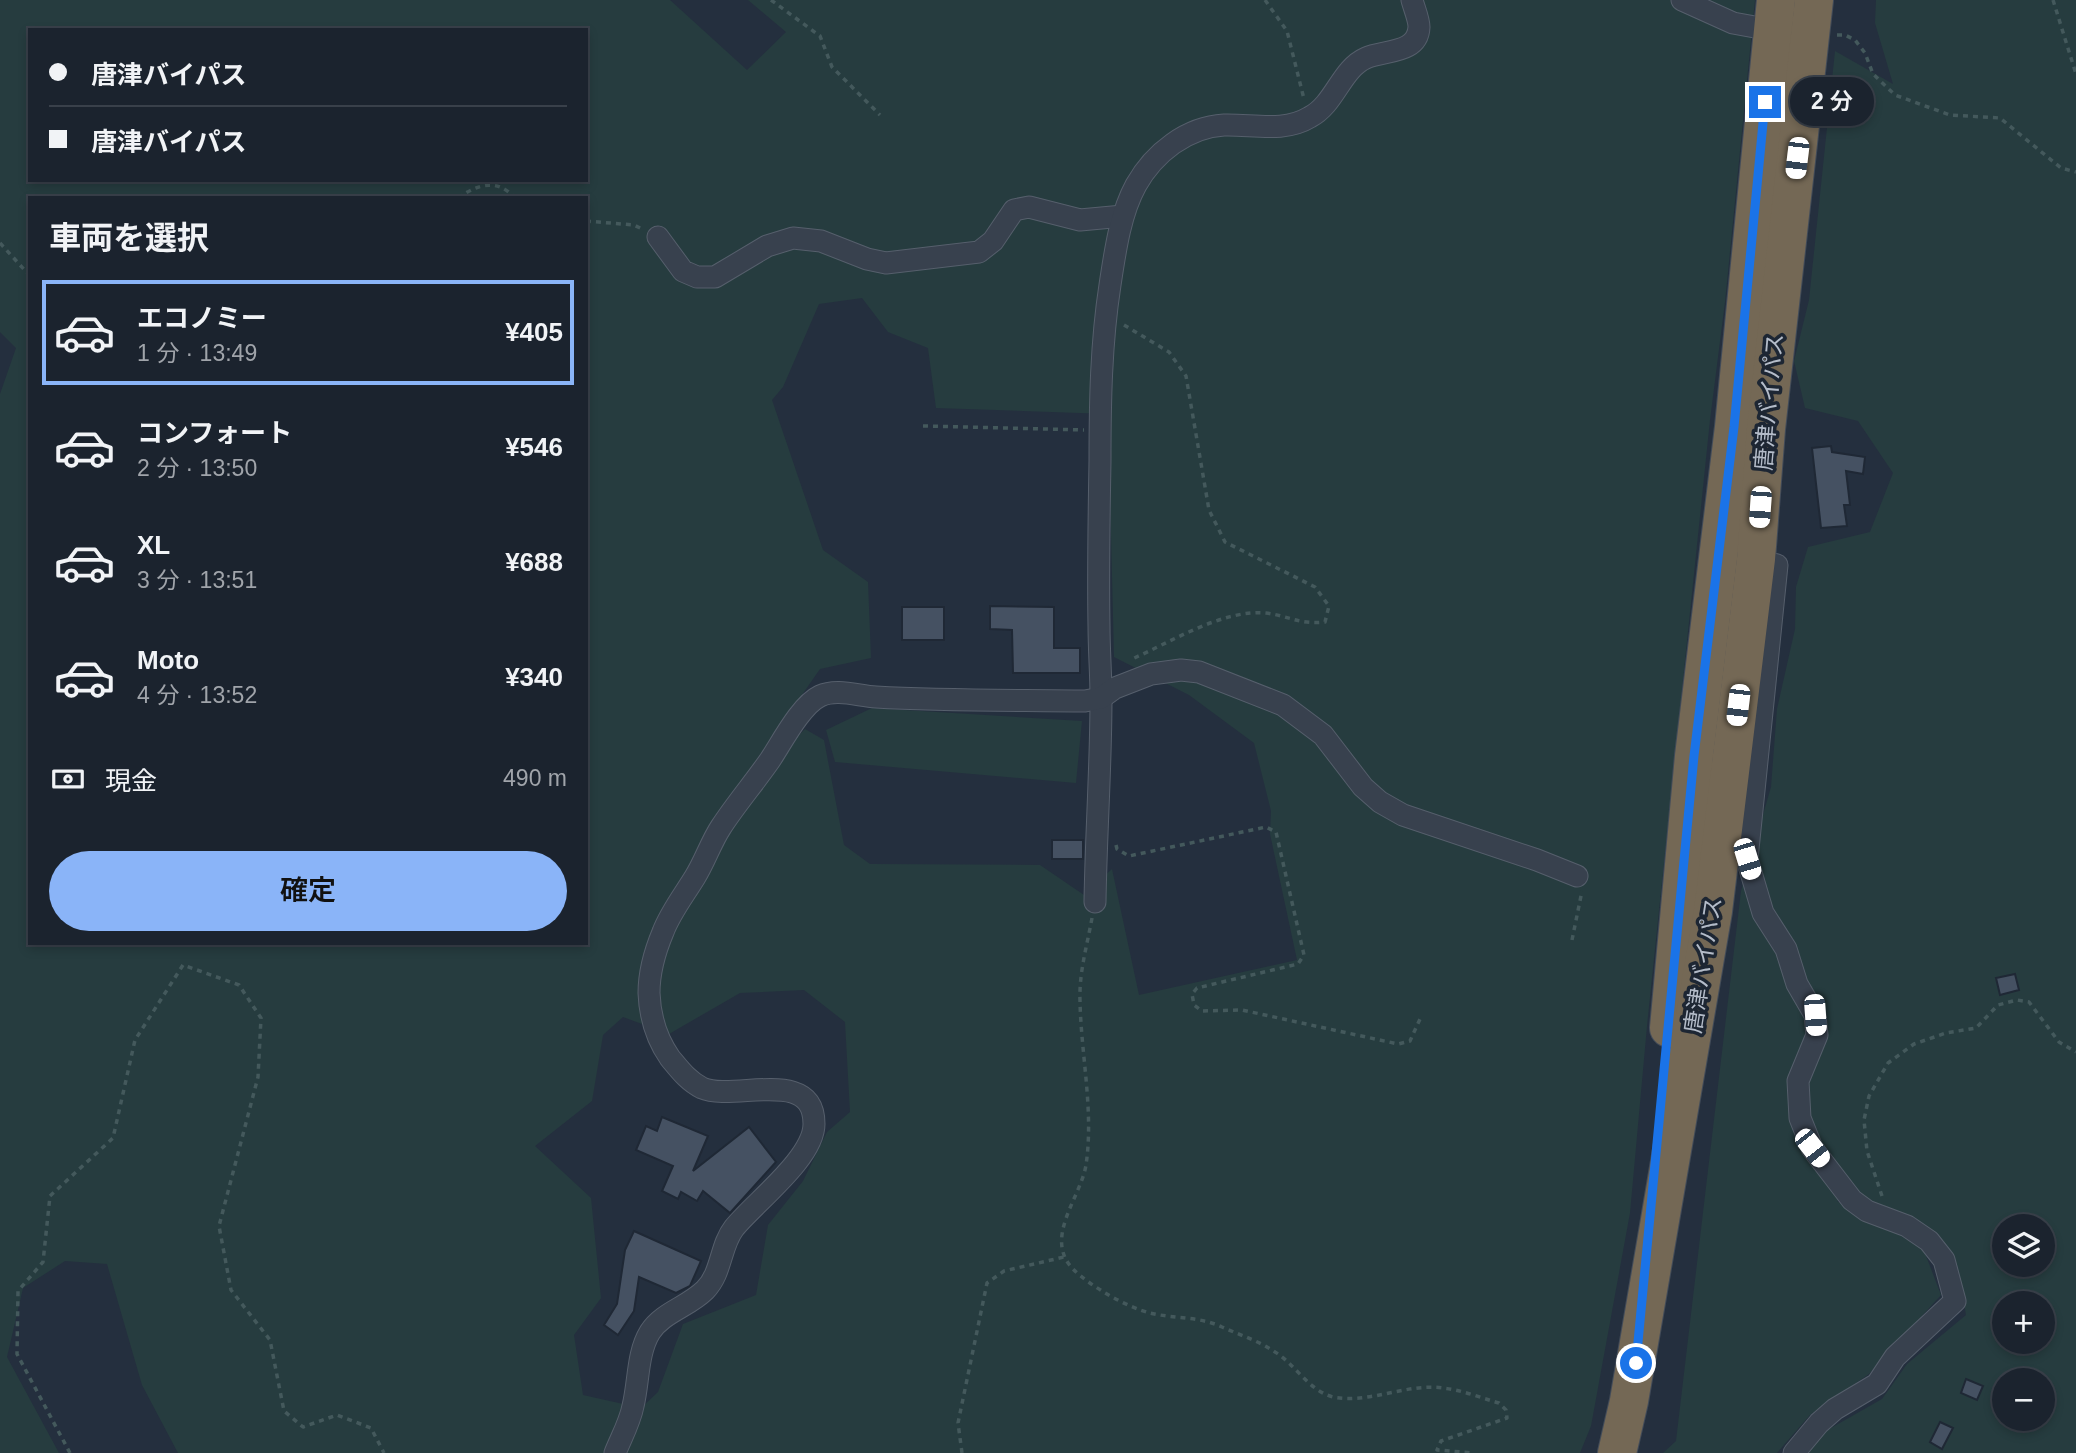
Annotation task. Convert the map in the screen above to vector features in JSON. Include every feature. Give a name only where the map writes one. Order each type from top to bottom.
[{"type":"highway","name":"唐津バイパス","points":[[1639,1344],[1694,756],[1748,290],[1774,16]]},
{"type":"highway","name":"唐津バイパス","points":[[1617,1453],[1639,1344],[1713,911],[1756,559],[1766,429],[1812,17]]},
{"type":"street","points":[[1095,902],[1097,807],[1108,693],[1099,627],[1100,430],[1105,314],[1124,216],[1136,184],[1160,154],[1184,136],[1224,125],[1256,128],[1286,125],[1309,118],[1325,106],[1354,66],[1366,58],[1404,49],[1414,39],[1419,27],[1412,0]]},
{"type":"street","points":[[1682,0],[1733,23],[1774,16],[1812,17]]},
{"type":"street","points":[[658,237],[683,271],[697,276],[715,277],[767,246],[793,239],[821,241],[867,259],[886,262],[979,252],[993,241],[1014,210],[1029,207],[1080,220],[1124,216]]},
{"type":"street","points":[[1718,554],[1777,565],[1747,859],[1763,913],[1786,949],[1797,984],[1815,1015],[1817,1035],[1798,1081],[1801,1118],[1812,1148],[1852,1200],[1867,1211],[1907,1226],[1929,1241],[1944,1260],[1955,1301],[1895,1357],[1877,1384],[1835,1409],[1819,1423],[1794,1453]]},
{"type":"street","points":[[615,1453],[633,1408],[639,1367],[648,1334],[661,1318],[694,1300],[708,1287],[718,1270],[732,1230],[782,1181],[808,1143],[814,1128],[812,1111],[805,1100],[791,1091],[723,1093],[704,1088],[684,1076],[661,1045],[652,1021],[649,992],[652,964],[663,929],[702,865],[720,828],[808,704],[821,695],[837,692],[876,697],[1085,701],[1151,674],[1181,670],[1199,673],[1283,705],[1323,735],[1363,787],[1380,802],[1403,815],[1577,876]]},
{"type":"path","points":[[771,0],[820,36],[832,67],[880,115]]},
{"type":"path","points":[[1265,0],[1287,31],[1309,118]]},
{"type":"path","points":[[2053,0],[2076,74]]},
{"type":"path","points":[[1812,17],[1855,40],[1865,52],[1873,74],[1895,95],[1950,115],[2000,118],[2061,168],[2076,172]]},
{"type":"path","points":[[461,196],[475,186],[492,184],[513,196]]},
{"type":"path","points":[[588,221],[634,225],[658,237]]},
{"type":"path","points":[[0,243],[28,274]]},
{"type":"path","points":[[1105,314],[1168,352],[1186,376],[1209,510],[1226,542],[1315,587],[1329,606],[1325,622],[1308,624],[1265,613],[1223,618],[1128,661],[1108,693]]},
{"type":"path","points":[[923,426],[1100,430]]},
{"type":"path","points":[[1097,807],[1106,814],[1117,849],[1129,856],[1266,827],[1276,832],[1304,955],[1298,964],[1197,988],[1192,994],[1194,1005],[1202,1011],[1242,1010],[1398,1044],[1410,1041],[1420,1019]]},
{"type":"path","points":[[1572,940],[1582,893],[1577,876]]},
{"type":"path","points":[[1095,902],[1082,962],[1080,999],[1082,1060],[1088,1105],[1086,1168],[1064,1225],[1062,1243],[1065,1257],[1074,1269],[1120,1302],[1150,1313],[1215,1323],[1276,1352],[1315,1387],[1331,1396],[1358,1399],[1417,1389],[1443,1388],[1499,1403],[1506,1410],[1507,1418],[1441,1441],[1437,1450],[1474,1453]]},
{"type":"path","points":[[70,1453],[17,1354],[18,1291],[43,1262],[50,1196],[113,1138],[135,1040],[183,965],[239,985],[261,1018],[258,1077],[219,1226],[231,1290],[270,1340],[284,1411],[303,1427],[337,1415],[371,1428],[384,1453]]},
{"type":"path","points":[[1884,1216],[1882,1195],[1867,1151],[1864,1120],[1869,1096],[1888,1063],[1914,1044],[1946,1033],[1976,1028],[1998,1006],[2017,1000],[2029,1002],[2059,1042],[2076,1052]]},
{"type":"path","points":[[962,1453],[958,1423],[987,1283],[1004,1271],[1065,1257]]},
{"type":"green space","points":[[0,0],[670,0],[747,70],[786,32],[748,0],[1755,0],[1647,1026],[1630,1213],[1591,1426],[1580,1453],[178,1453],[142,1385],[107,1264],[65,1261],[23,1288],[7,1357],[59,1453],[0,1453],[0,394],[16,348],[0,332]],"holes":[[[862,298],[888,332],[928,348],[936,408],[1108,414],[1114,657],[1189,695],[1254,743],[1271,811],[1270,834],[1297,960],[1139,995],[1112,869],[1084,895],[1040,865],[870,864],[844,845],[824,740],[805,729],[714,821],[820,669],[871,658],[868,582],[823,550],[772,400],[783,387],[819,304]],[[804,990],[845,1022],[850,1112],[827,1132],[803,1181],[768,1225],[756,1295],[683,1324],[658,1392],[641,1408],[583,1395],[574,1335],[601,1298],[591,1198],[535,1146],[592,1101],[603,1035],[623,1017],[669,1034],[740,993]]]},
{"type":"green space","points":[[1876,0],[2076,0],[2076,1453],[1809,1453],[1824,1432],[1882,1399],[1907,1364],[1966,1315],[1962,1291],[1936,1237],[1857,1198],[1837,1201],[1923,1248],[1941,1295],[1869,1374],[1810,1415],[1777,1453],[1663,1453],[1676,1441],[1741,891],[1771,787],[1777,709],[1795,629],[1796,587],[1808,547],[1870,532],[1893,473],[1858,421],[1805,408],[1794,361],[1809,300],[1835,51],[1893,84],[1875,23]]},
{"type":"green space","points":[[872,708],[1082,721],[1076,783],[835,762],[826,730]]},
{"type":"building","points":[[1831,446],[1832,452],[1865,457],[1863,474],[1846,471],[1850,505],[1844,505],[1847,526],[1821,528],[1812,448]]},
{"type":"building","points":[[990,606],[1054,607],[1054,648],[1080,648],[1080,673],[1013,673],[1012,630],[990,629]]},
{"type":"building","points":[[902,607],[944,607],[944,640],[902,640]]},
{"type":"building","points":[[1052,840],[1083,840],[1083,859],[1052,859]]},
{"type":"building","points":[[2015,974],[2019,990],[2000,995],[1996,978]]},
{"type":"building","points":[[662,1117],[708,1136],[693,1171],[749,1127],[776,1162],[730,1213],[703,1191],[697,1201],[681,1192],[678,1199],[662,1191],[673,1166],[636,1150],[646,1126],[657,1131]]},
{"type":"building","points":[[634,1231],[701,1261],[690,1286],[676,1293],[639,1277],[634,1311],[618,1335],[604,1325],[617,1304],[625,1250]]},
{"type":"building","points":[[1966,1379],[1983,1386],[1977,1400],[1961,1393]]},
{"type":"building","points":[[1940,1422],[1953,1428],[1942,1449],[1930,1442]]},
{"type":"route","points":[[1636,1363],[1694,756],[1734,427],[1765,102]]}]
